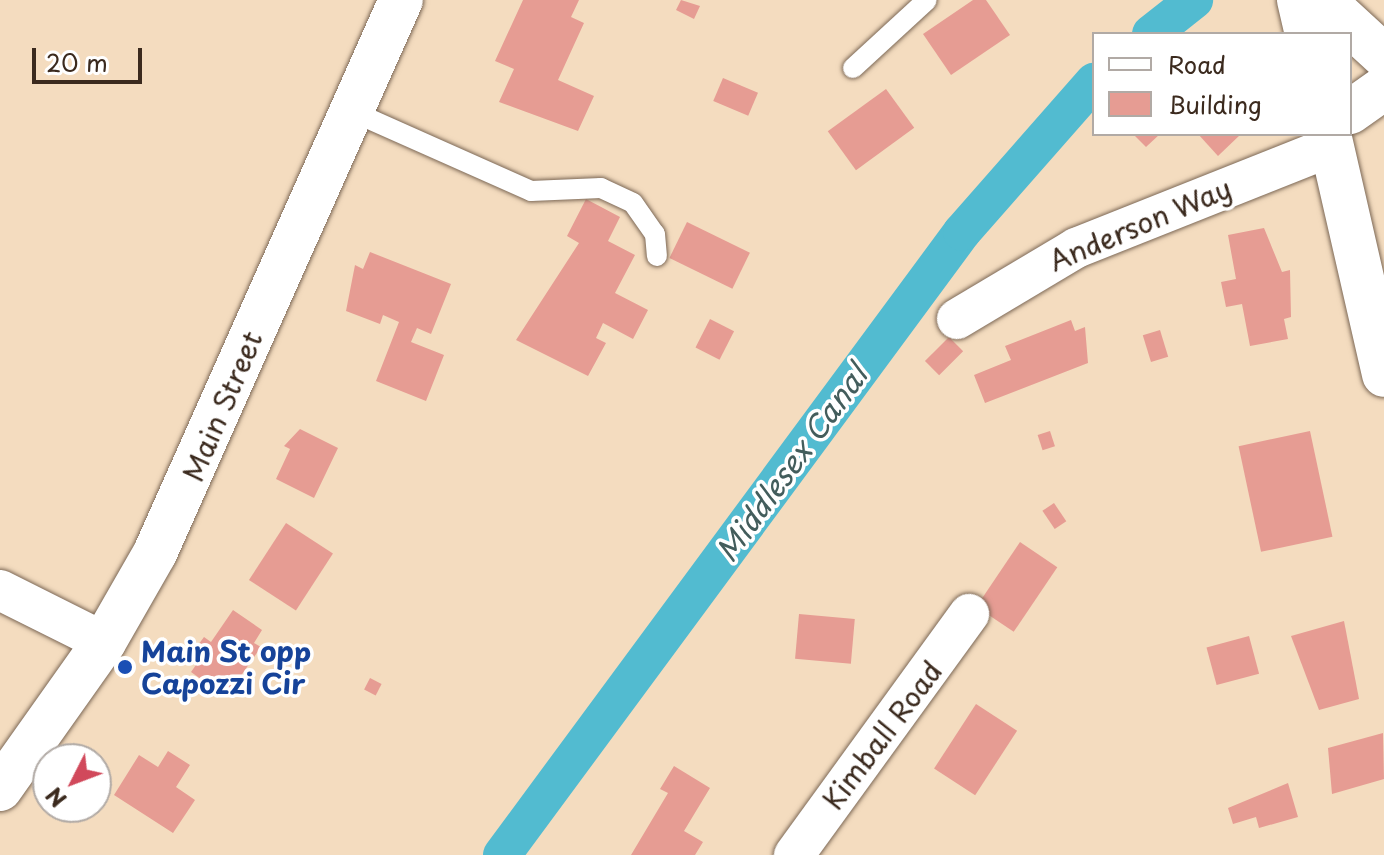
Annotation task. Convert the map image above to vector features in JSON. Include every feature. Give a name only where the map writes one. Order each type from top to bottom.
[{"type":"main road","name":"Main Street","points":[[0,789],[104,642],[179,505],[349,110],[401,0]]},
{"type":"main road","points":[[1299,0],[1307,32]]},
{"type":"main road","points":[[1323,0],[1384,56]]},
{"type":"main road","points":[[1352,117],[1384,88]]},
{"type":"main road","points":[[1338,136],[1384,375]]},
{"type":"street","name":"Anderson Way","points":[[957,319],[1076,248],[1326,136]]},
{"type":"street","points":[[0,590],[104,642]]},
{"type":"street","name":"Kimball Road","points":[[794,855],[969,614]]},
{"type":"lane","points":[[853,68],[927,0]]},
{"type":"lane","points":[[349,110],[531,191],[601,188],[633,203],[655,234],[657,256]]},
{"type":"building","points":[[523,0],[579,0],[571,17],[584,23],[558,80],[594,96],[578,131],[499,102],[514,69],[495,61]]},
{"type":"building","points":[[681,0],[700,6],[694,19],[676,10]]},
{"type":"building","points":[[973,0],[986,0],[1010,35],[951,75],[923,34]]},
{"type":"building","points":[[723,78],[758,93],[748,116],[713,101]]},
{"type":"building","points":[[886,89],[914,128],[856,170],[828,131]]},
{"type":"building","points":[[1135,136],[1158,136],[1146,147]]},
{"type":"building","points":[[1200,136],[1239,136],[1218,156]]},
{"type":"building","points":[[586,199],[620,217],[608,241],[635,255],[615,293],[648,310],[633,339],[603,323],[596,338],[606,343],[588,376],[516,340],[579,243],[567,236]]},
{"type":"building","points":[[687,222],[750,253],[732,289],[669,258]]},
{"type":"building","points":[[1264,228],[1282,272],[1290,270],[1291,317],[1284,319],[1288,339],[1250,346],[1242,304],[1226,307],[1221,282],[1236,279],[1228,235]]},
{"type":"building","points":[[370,252],[451,284],[431,334],[417,328],[411,342],[444,355],[426,401],[376,381],[399,322],[383,315],[380,324],[346,311],[355,265],[363,269]]},
{"type":"building","points":[[710,319],[734,331],[720,360],[695,348]]},
{"type":"building","points":[[1071,320],[1075,331],[1085,327],[1088,363],[985,403],[974,375],[1011,360],[1005,346]]},
{"type":"building","points":[[1160,330],[1168,357],[1151,362],[1143,335]]},
{"type":"building","points":[[949,337],[963,351],[939,375],[925,361]]},
{"type":"building","points":[[300,429],[338,448],[314,498],[276,479],[290,449],[284,446]]},
{"type":"building","points":[[1050,431],[1055,446],[1043,450],[1038,435]]},
{"type":"building","points":[[1310,431],[1332,537],[1261,552],[1239,446]]},
{"type":"building","points":[[1054,503],[1066,521],[1055,529],[1042,511]]},
{"type":"building","points":[[286,523],[333,553],[296,611],[249,580]]},
{"type":"building","points":[[1020,542],[1057,567],[1014,632],[976,607]]},
{"type":"building","points":[[233,610],[262,630],[254,643],[261,647],[226,697],[191,672],[203,655],[195,649],[204,637],[211,642]]},
{"type":"building","points":[[799,614],[855,619],[851,664],[795,659]]},
{"type":"building","points":[[1344,621],[1359,699],[1319,710],[1291,636]]},
{"type":"building","points":[[1249,636],[1259,674],[1217,685],[1206,647]]},
{"type":"building","points":[[370,678],[382,684],[376,695],[364,690]]},
{"type":"building","points":[[976,704],[1017,731],[975,795],[934,769]]},
{"type":"building","points":[[1383,733],[1384,779],[1332,794],[1328,748]]},
{"type":"building","points":[[168,751],[190,765],[176,787],[195,800],[173,833],[114,795],[139,755],[158,767]]},
{"type":"building","points":[[674,766],[710,788],[684,831],[703,842],[695,855],[631,855],[668,793],[660,789]]},
{"type":"building","points":[[1288,783],[1298,817],[1259,828],[1256,817],[1233,824],[1228,808]]},
{"type":"waterway","name":"Middlesex Canal","points":[[1154,32],[1194,0]]},
{"type":"waterway","name":"Middlesex Canal","points":[[502,855],[962,232],[1092,84]]},
{"type":"place","name":"Main St opp Capozzi Cir","points":[[125,667]]}]
